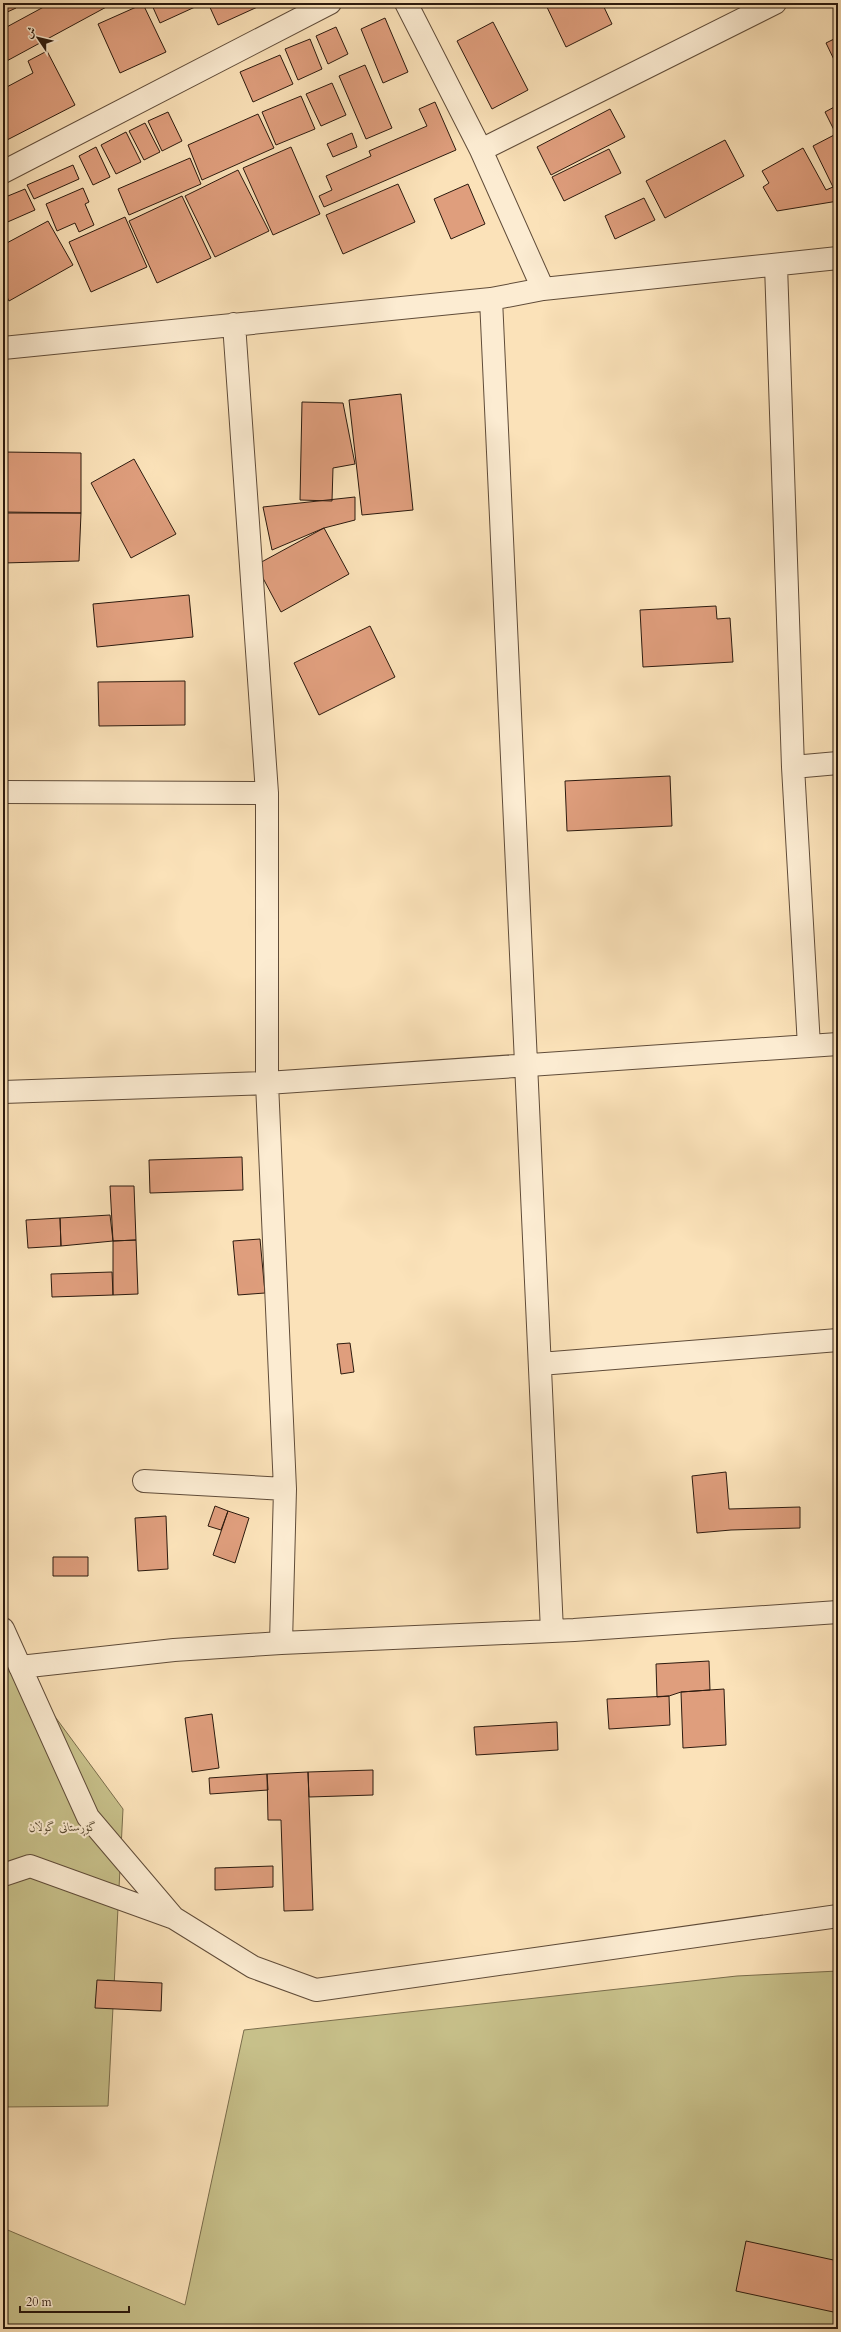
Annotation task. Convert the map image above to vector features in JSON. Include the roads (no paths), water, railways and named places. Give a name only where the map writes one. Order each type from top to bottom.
[{"type":"street","points":[[3,172],[330,3]]},
{"type":"street","points":[[406,3],[481,150],[543,289]]},
{"type":"street","points":[[481,150],[774,3]]},
{"type":"street","points":[[3,348],[491,299],[543,289],[838,258]]},
{"type":"street","points":[[776,265],[793,767],[809,1046]]},
{"type":"street","points":[[491,299],[552,1631]]},
{"type":"street","points":[[234,324],[267,793],[267,1083],[285,1489],[281,1643]]},
{"type":"street","points":[[793,767],[838,764]]},
{"type":"street","points":[[3,792],[267,793]]},
{"type":"street","points":[[3,1092],[267,1083],[838,1044]]},
{"type":"street","points":[[540,1364],[838,1340]]},
{"type":"street","points":[[144,1481],[285,1489]]},
{"type":"street","points":[[20,1667],[174,1650],[281,1643],[552,1631],[838,1612]]},
{"type":"street","points":[[3,1629],[88,1817],[174,1918]]},
{"type":"street","points":[[3,1875],[30,1866],[174,1918],[253,1967],[316,1990],[838,1916]]},
{"type":"park label","name":"گۆڕستانی گوڵان","points":[[63,1827]]}]
